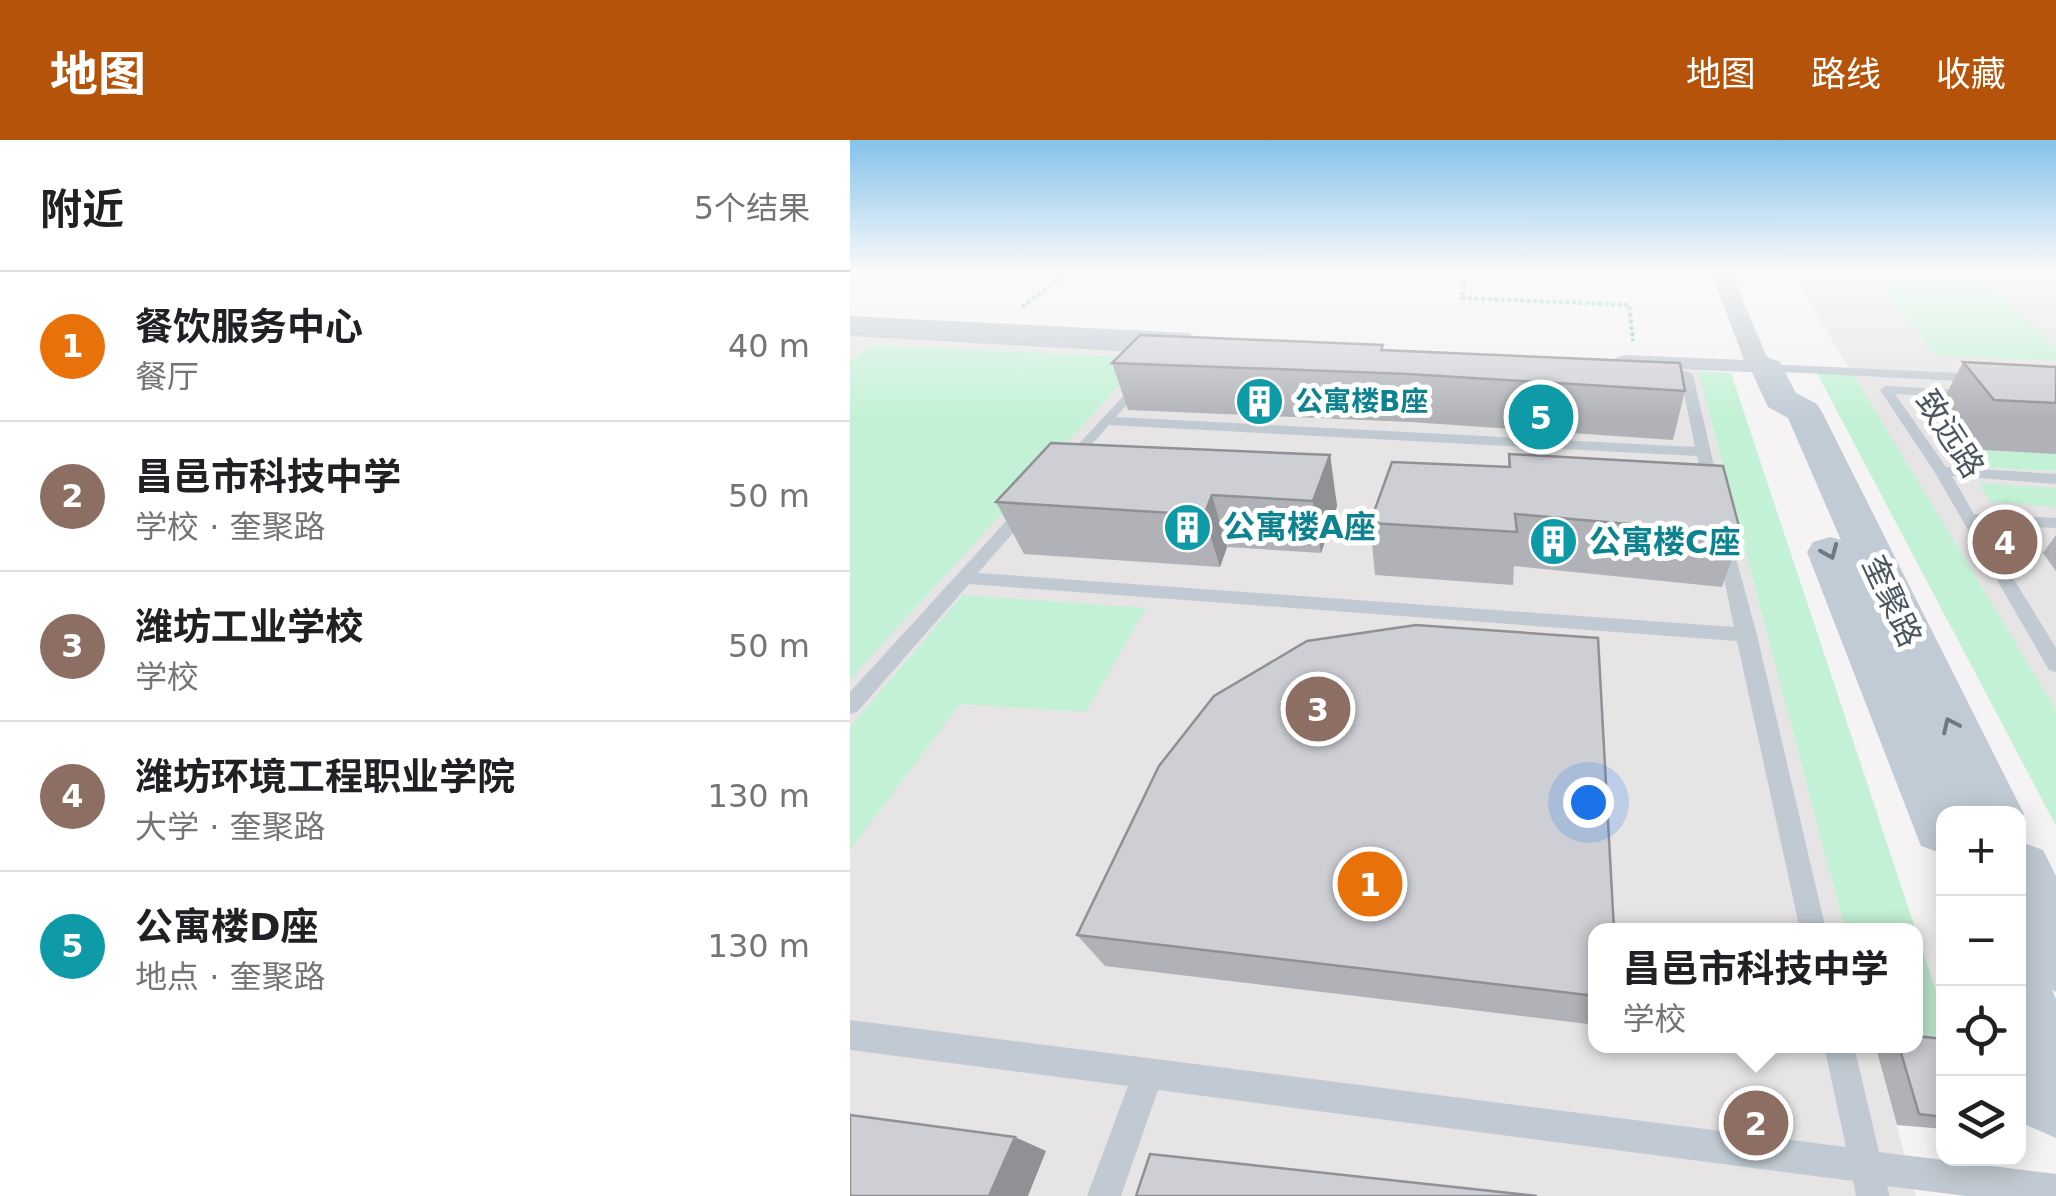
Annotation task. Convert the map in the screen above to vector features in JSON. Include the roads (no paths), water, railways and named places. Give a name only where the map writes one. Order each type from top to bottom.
[{"type":"street","name":"奎聚路","points":[[1740,321],[1755,358],[1774,384],[1804,412],[1987,806]]},
{"type":"street","points":[[850,323],[1207,346]]},
{"type":"street","points":[[1602,366],[1635,362],[1774,384]]},
{"type":"street","name":"奎聚路","points":[[1774,384],[1772,412],[1936,806]]},
{"type":"street","points":[[2026,890],[2056,954]]},
{"type":"street","points":[[2026,1024],[2056,1095]]},
{"type":"lane","points":[[850,333],[1169,350],[1207,346]]},
{"type":"lane","points":[[1054,478],[1169,350]]},
{"type":"lane","points":[[1602,366],[1687,375],[1716,507]]},
{"type":"lane","points":[[1774,384],[1998,378]]},
{"type":"lane","name":"致远路","points":[[1980,395],[1886,390],[2054,658]]},
{"type":"lane","points":[[1106,421],[1702,452]]},
{"type":"lane","points":[[1940,471],[2056,479]]},
{"type":"lane","points":[[850,706],[1042,492]]},
{"type":"lane","points":[[1968,518],[2056,524]]},
{"type":"lane","points":[[1720,525],[1811,923]]},
{"type":"lane","points":[[965,578],[1747,635]]},
{"type":"lane","points":[[850,1035],[1866,1163],[2056,1191]]},
{"type":"lane","points":[[1841,1053],[1873,1196]]},
{"type":"lane","points":[[1104,1196],[1149,1072]]},
{"type":"place","name":"公寓楼B座","points":[[1260,401]]},
{"type":"place","name":"公寓楼D座","points":[[1541,417]]},
{"type":"place","name":"公寓楼A座","points":[[1188,527]]},
{"type":"place","name":"公寓楼C座","points":[[1554,542]]},
{"type":"place","name":"潍坊环境工程职业学院","points":[[2005,542]]},
{"type":"place","name":"潍坊工业学校","points":[[1318,709]]},
{"type":"place","name":"餐饮服务中心","points":[[1370,884]]},
{"type":"place","name":"昌邑市科技中学","points":[[1756,1123]]}]
